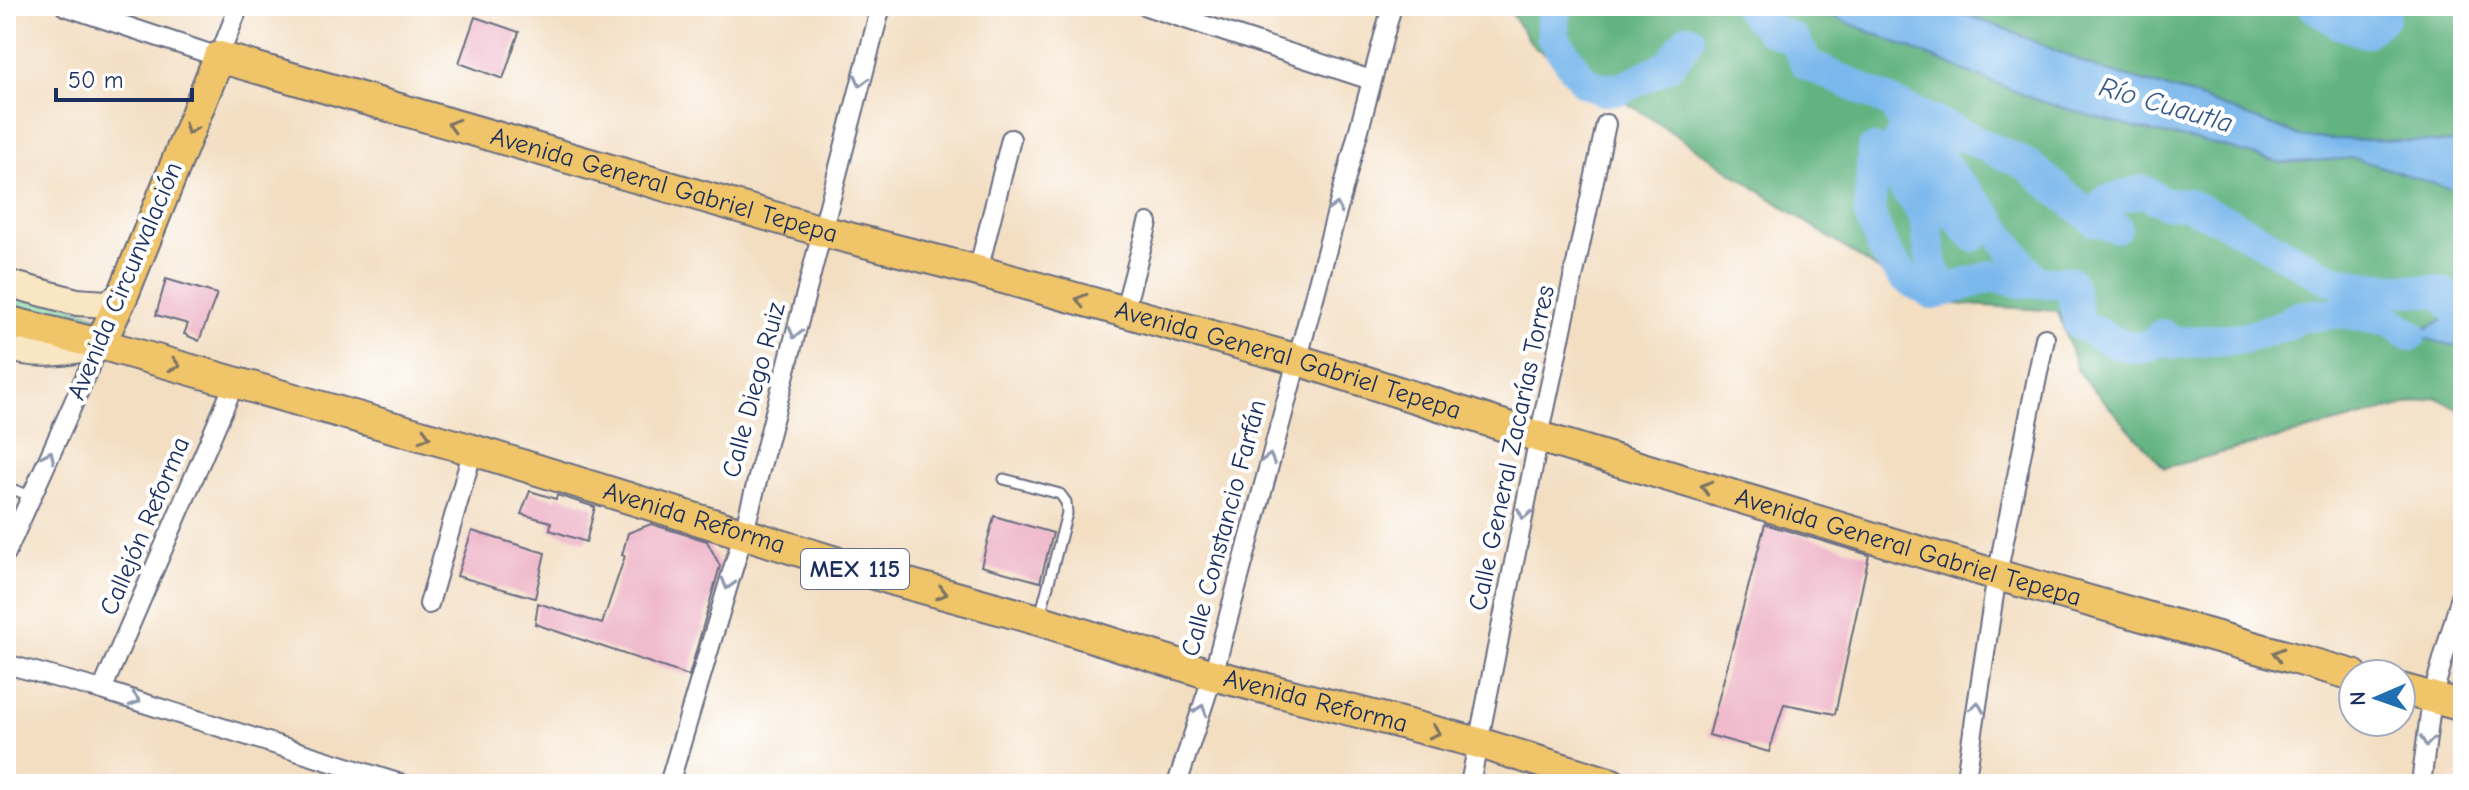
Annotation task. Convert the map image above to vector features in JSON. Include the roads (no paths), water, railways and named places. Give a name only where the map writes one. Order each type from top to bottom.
[{"type":"main road","name":"Avenida General Gabriel Tepepa","points":[[219,57],[822,231],[1295,359],[1539,437],[1997,575],[2337,671]]},
{"type":"main road","name":"Avenida Circunvalación","points":[[111,320],[219,57]]},
{"type":"main road","name":"Avenida Reforma","points":[[6,303],[56,319],[83,322],[111,320]]},
{"type":"main road","name":"Avenida Reforma","points":[[6,321],[111,320],[235,382],[473,450],[743,535],[1039,620],[1213,675],[1479,743],[1602,783]]},
{"type":"main road","points":[[2417,694],[2463,706]]},
{"type":"street","points":[[65,6],[219,57]]},
{"type":"street","name":"Avenida Circunvalación","points":[[219,57],[239,6]]},
{"type":"street","name":"Calle Diego Ruiz","points":[[669,784],[743,535],[881,6]]},
{"type":"street","points":[[1146,6],[1371,80]]},
{"type":"street","name":"Calle Constancio Farfán","points":[[1177,784],[1213,675],[1295,359],[1392,6]]},
{"type":"street","name":"Calle General Zacarías Torres","points":[[1470,784],[1539,437],[1606,124]]},
{"type":"street","points":[[978,271],[1011,139]]},
{"type":"street","points":[[1124,312],[1148,223]]},
{"type":"street","points":[[6,283],[77,302],[106,304],[111,320],[68,353],[26,353],[6,347]]},
{"type":"street","name":"Avenida Circunvalación","points":[[6,553],[111,320]]},
{"type":"street","points":[[1965,784],[1997,575],[2045,338]]},
{"type":"street","name":"Callejón Reforma","points":[[102,690],[235,382]]},
{"type":"street","points":[[429,604],[473,450]]},
{"type":"street","points":[[2421,784],[2432,698],[2463,589]]},
{"type":"street","points":[[6,664],[102,690],[401,784]]},
{"type":"lane","points":[[1004,479],[1060,494],[1066,502],[1067,513],[1039,620]]},
{"type":"lane","points":[[6,487],[31,496]]},
{"type":"water","name":"Río Cuautla","points":[[1807,6],[1941,6],[2003,28],[2096,68],[2192,95],[2305,138],[2463,143],[2463,193],[2354,158],[2282,163],[2206,142],[2138,129],[2039,101]]},
{"type":"water","points":[[2458,313],[2463,314],[2463,348],[2411,335]]},
{"type":"waterway","points":[[1558,6],[1553,20],[1553,38],[1584,81],[1603,90],[1622,88],[1669,65],[1688,39]]},
{"type":"waterway","points":[[1748,6],[1768,28],[1794,40],[1807,64],[2027,165],[2096,221],[2116,227]]},
{"type":"waterway","points":[[2314,6],[2339,23],[2365,32],[2384,16]]},
{"type":"waterway","points":[[1895,105],[1906,129],[1885,163],[1922,213],[1936,277],[1948,290]]},
{"type":"waterway","points":[[1906,129],[1915,131],[1936,151],[1951,176],[1981,208],[2035,282]]},
{"type":"waterway","points":[[1873,150],[1870,215],[1884,251],[1904,277],[1934,294],[1993,276],[2022,282],[2070,282],[2079,324],[2132,347],[2143,347],[2162,335],[2173,343],[2243,338],[2286,325],[2297,317],[2345,312],[2378,319],[2384,316],[2411,335]]},
{"type":"waterway","points":[[1912,166],[1974,236]]},
{"type":"waterway","points":[[2106,201],[2143,191],[2165,203],[2187,204],[2230,223],[2327,278],[2362,286],[2443,293],[2458,313]]}]
